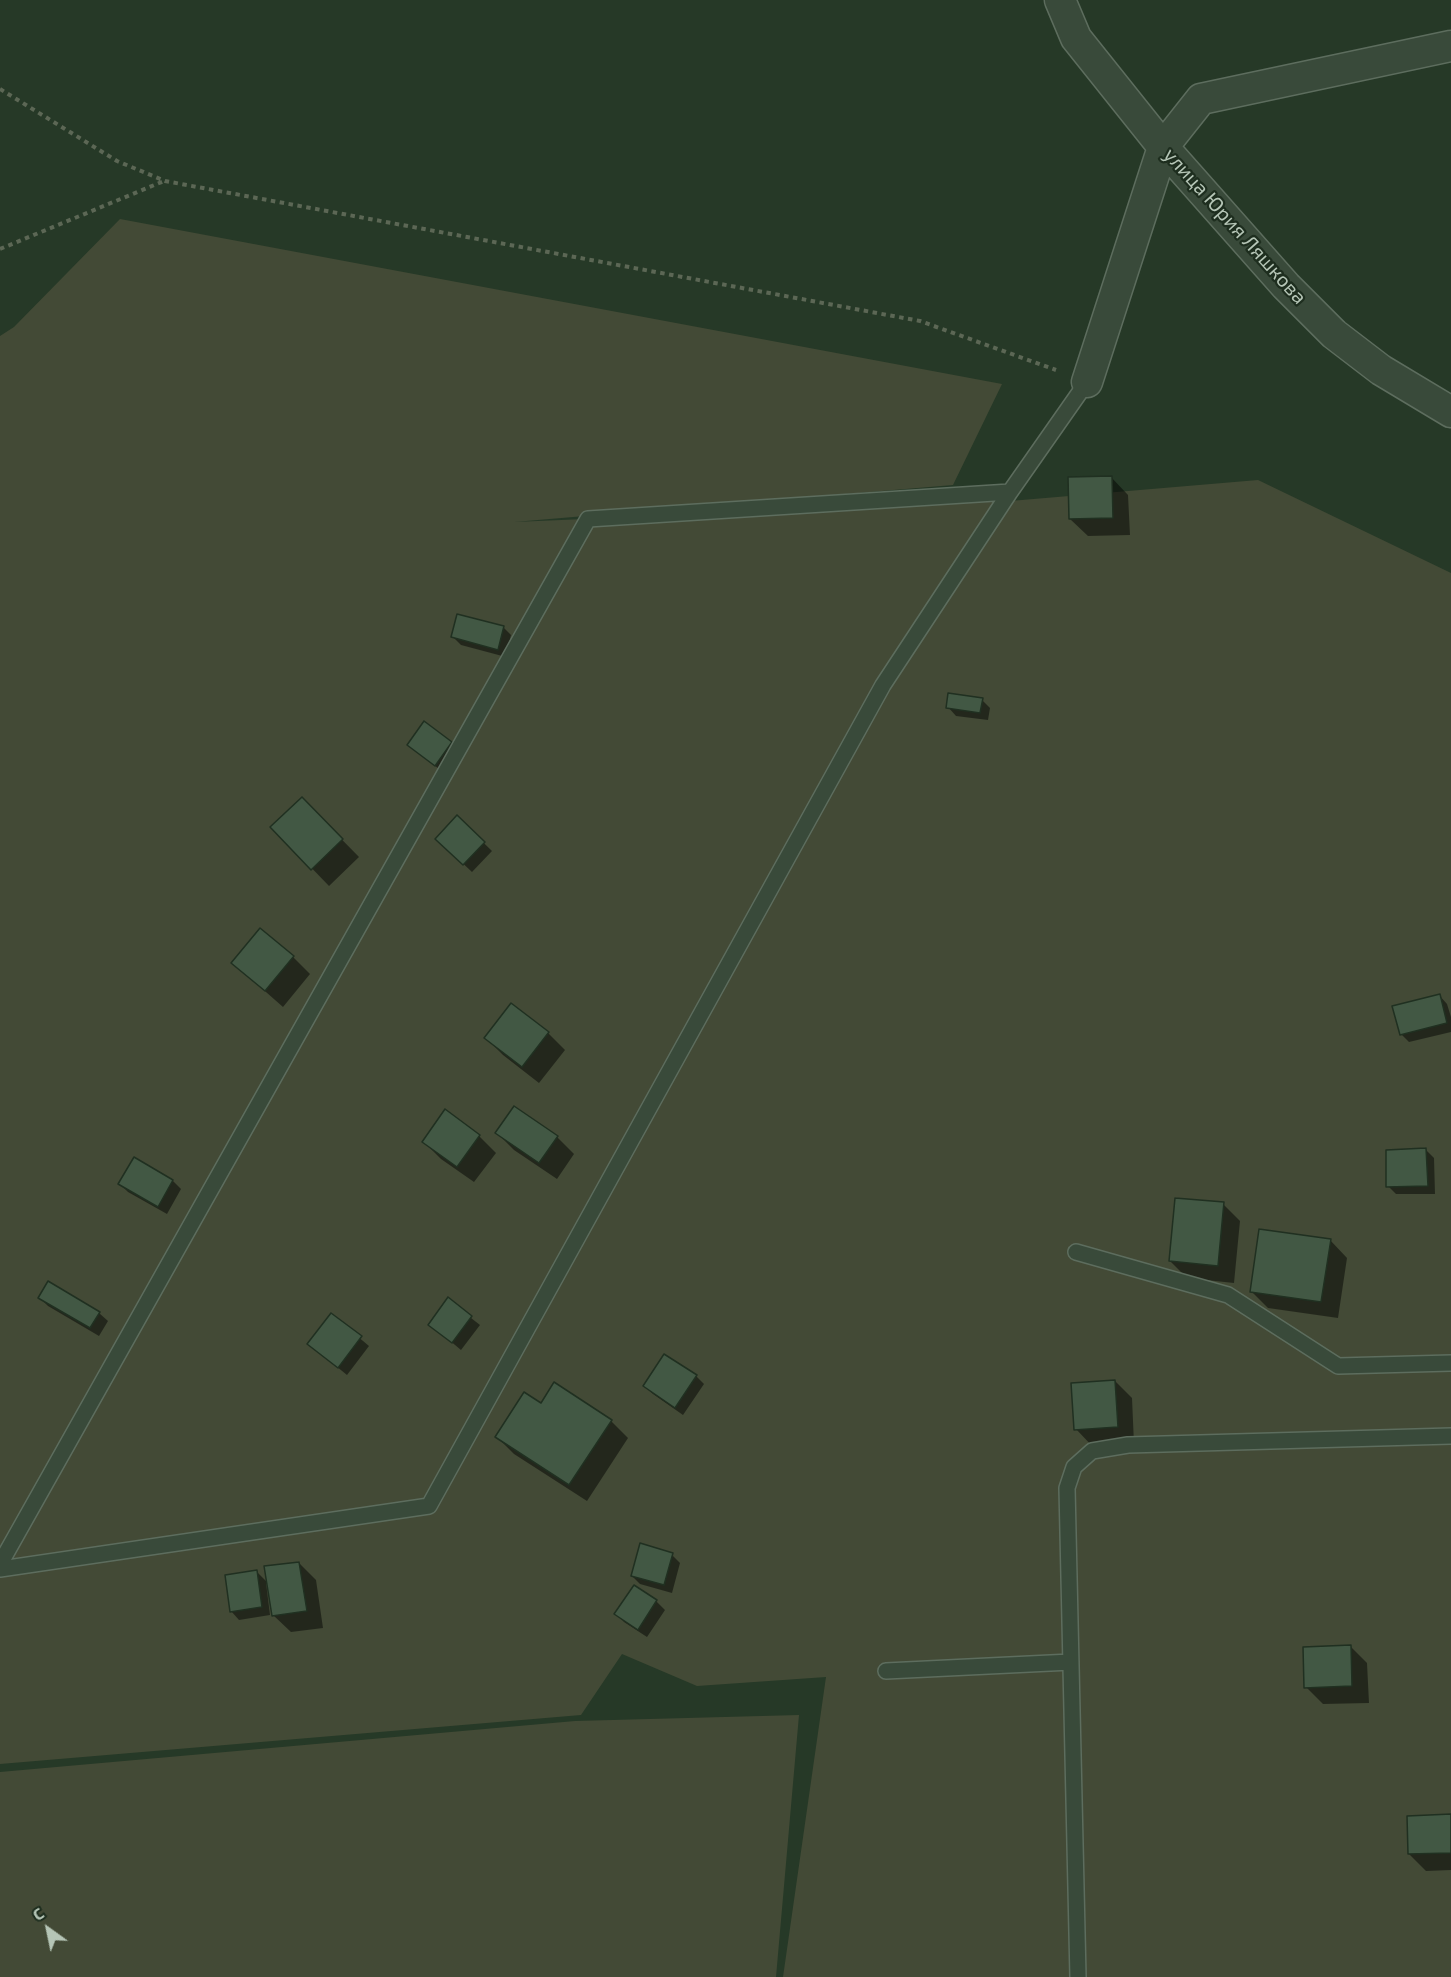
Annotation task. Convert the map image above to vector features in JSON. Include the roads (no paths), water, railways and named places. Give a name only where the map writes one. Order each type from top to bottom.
[{"type":"street","name":"улица Юрия Ляшкова","points":[[1060,0],[1076,38],[1163,147],[1286,286],[1334,334],[1381,370],[1451,412]]},
{"type":"street","points":[[1087,382],[1163,147],[1201,99],[1451,46]]},
{"type":"lane","points":[[0,1569],[429,1506],[883,686],[1010,492],[1087,382]]},
{"type":"lane","points":[[0,1564],[588,519],[1010,492]]},
{"type":"lane","points":[[1076,1252],[1228,1295],[1338,1366],[1451,1363]]},
{"type":"lane","points":[[1078,1977],[1067,1488],[1074,1467],[1092,1451],[1128,1444],[1451,1436]]},
{"type":"lane","points":[[886,1671],[1071,1662]]}]
